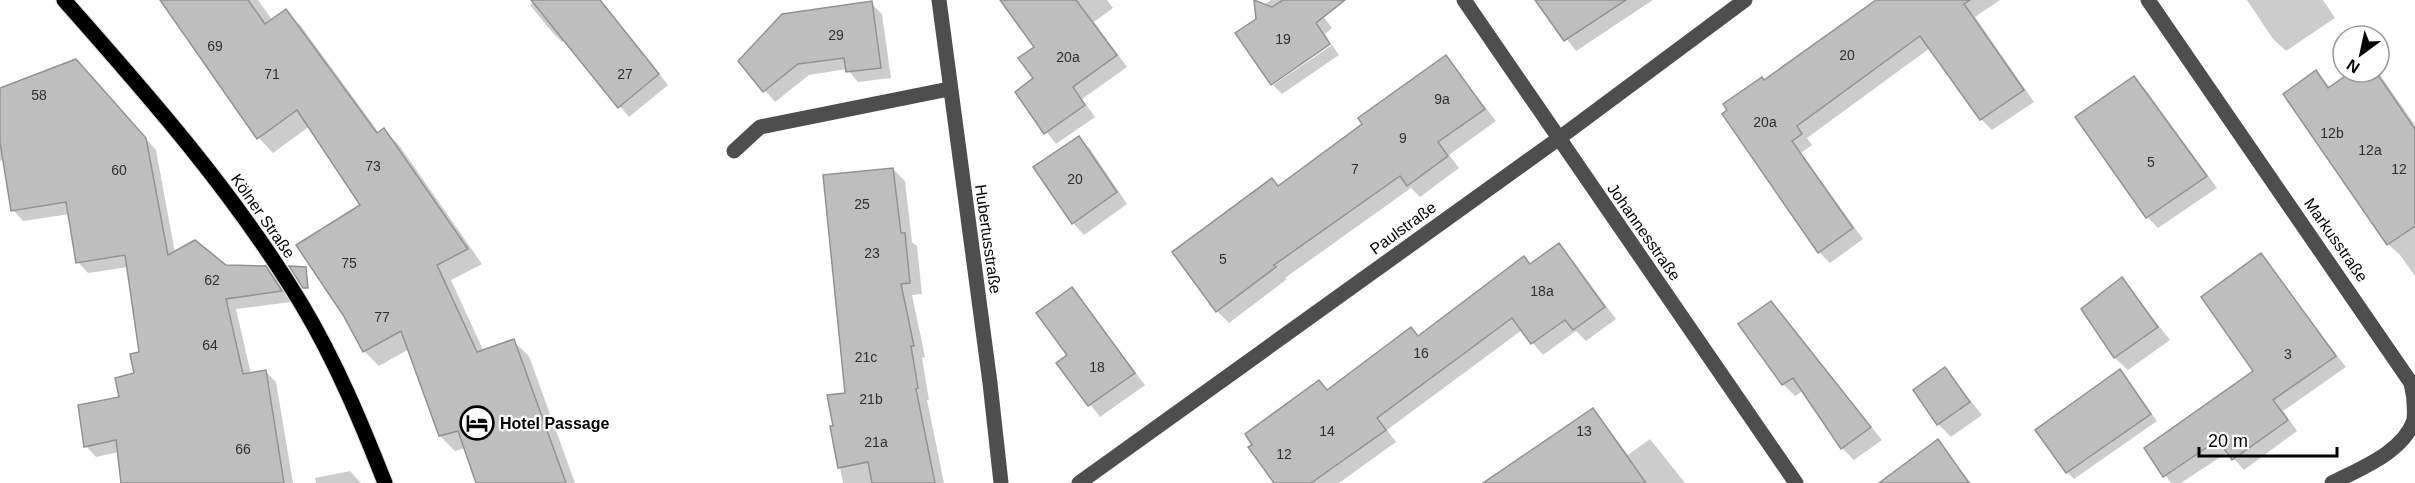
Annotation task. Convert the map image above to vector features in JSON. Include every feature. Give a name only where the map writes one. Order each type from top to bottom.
[{"type":"main road","name":"Kölner Straße","points":[[64,0],[213,177],[276,264],[330,356],[360,418],[385,483]]},
{"type":"street","name":"Hubertusstraße","points":[[939,0],[990,383],[1000,483]]},
{"type":"street","name":"Johannesstraße","points":[[1464,0],[1796,483]]},
{"type":"street","name":"Paulstraße","points":[[1079,483],[1558,139],[1745,0]]},
{"type":"street","name":"Markusstraße","points":[[2148,0],[2412,383],[2415,400],[2414,420],[2405,436],[2387,452],[2332,483]]},
{"type":"street","points":[[734,151],[759,127],[949,88]]},
{"type":"building","points":[[160,0],[248,0],[265,24],[286,9],[377,133],[384,128],[468,249],[437,265],[477,352],[514,339],[566,483],[476,483],[458,431],[439,436],[401,331],[363,352],[343,315],[296,245],[360,205],[297,110],[257,139]]},
{"type":"building","points":[[531,0],[600,0],[659,74],[618,108]]},
{"type":"building","points":[[1000,0],[1076,0],[1117,55],[1073,87],[1085,105],[1044,134],[1015,92],[1033,78],[1018,58],[1034,47]]},
{"type":"building","points":[[1254,0],[1272,7],[1283,0],[1345,0],[1316,23],[1330,44],[1271,85],[1235,33],[1256,19]]},
{"type":"building","points":[[1535,0],[1626,0],[1564,41]]},
{"type":"building","points":[[1876,0],[1970,0],[1964,4],[2024,90],[1980,120],[1920,36],[1797,126],[1802,134],[1792,141],[1853,228],[1818,253],[1722,114],[1727,110],[1723,104],[1762,77],[1764,80]]},
{"type":"building","points":[[872,1],[881,68],[846,72],[844,58],[798,64],[763,92],[738,61],[782,14]]},
{"type":"building","points":[[1446,55],[1485,109],[1438,142],[1448,156],[1407,186],[1400,176],[1274,265],[1276,267],[1216,312],[1172,252],[1272,178],[1278,186],[1362,124],[1358,118]]},
{"type":"building","points":[[76,59],[146,138],[168,255],[195,240],[226,265],[266,266],[282,291],[226,299],[243,374],[266,370],[284,483],[121,483],[116,440],[84,447],[78,405],[119,397],[115,378],[134,373],[130,354],[139,352],[125,255],[76,263],[66,202],[11,211],[0,142],[0,88]]},
{"type":"building","points":[[2316,70],[2328,88],[2334,84],[2384,84],[2415,129],[2415,226],[2387,245],[2283,94]]},
{"type":"building","points":[[2134,76],[2207,176],[2146,218],[2075,117]]},
{"type":"building","points":[[1079,136],[1117,192],[1072,224],[1033,167]]},
{"type":"building","points":[[893,168],[901,233],[905,233],[910,283],[901,284],[914,346],[911,346],[918,388],[916,389],[935,483],[872,483],[868,462],[838,468],[830,426],[833,426],[827,395],[845,393],[823,175]]},
{"type":"building","points":[[1559,243],[1605,307],[1573,330],[1565,320],[1531,344],[1512,318],[1377,418],[1386,430],[1311,483],[1274,483],[1248,447],[1252,445],[1245,434],[1319,380],[1327,390],[1411,327],[1418,336],[1524,256],[1530,264]]},
{"type":"building","points":[[2261,253],[2336,356],[2273,400],[2288,420],[2232,460],[2218,440],[2163,477],[2144,448],[2253,371],[2201,297]]},
{"type":"building","points":[[289,266],[306,267],[308,288],[303,288]]},
{"type":"building","points":[[2122,277],[2158,327],[2114,358],[2081,309]]},
{"type":"building","points":[[1072,287],[1135,373],[1088,406],[1056,363],[1067,355],[1036,313]]},
{"type":"building","points":[[1771,301],[1871,427],[1841,449],[1793,378],[1782,385],[1738,324]]},
{"type":"building","points":[[1945,367],[1970,402],[1937,425],[1913,390]]},
{"type":"building","points":[[2120,369],[2151,414],[2066,473],[2035,430]]},
{"type":"building","points":[[1593,408],[1646,483],[1483,483]]},
{"type":"building","points":[[1938,439],[1969,483],[1879,483]]},
{"type":"place","name":"Hotel Passage","points":[[477,423]]}]
